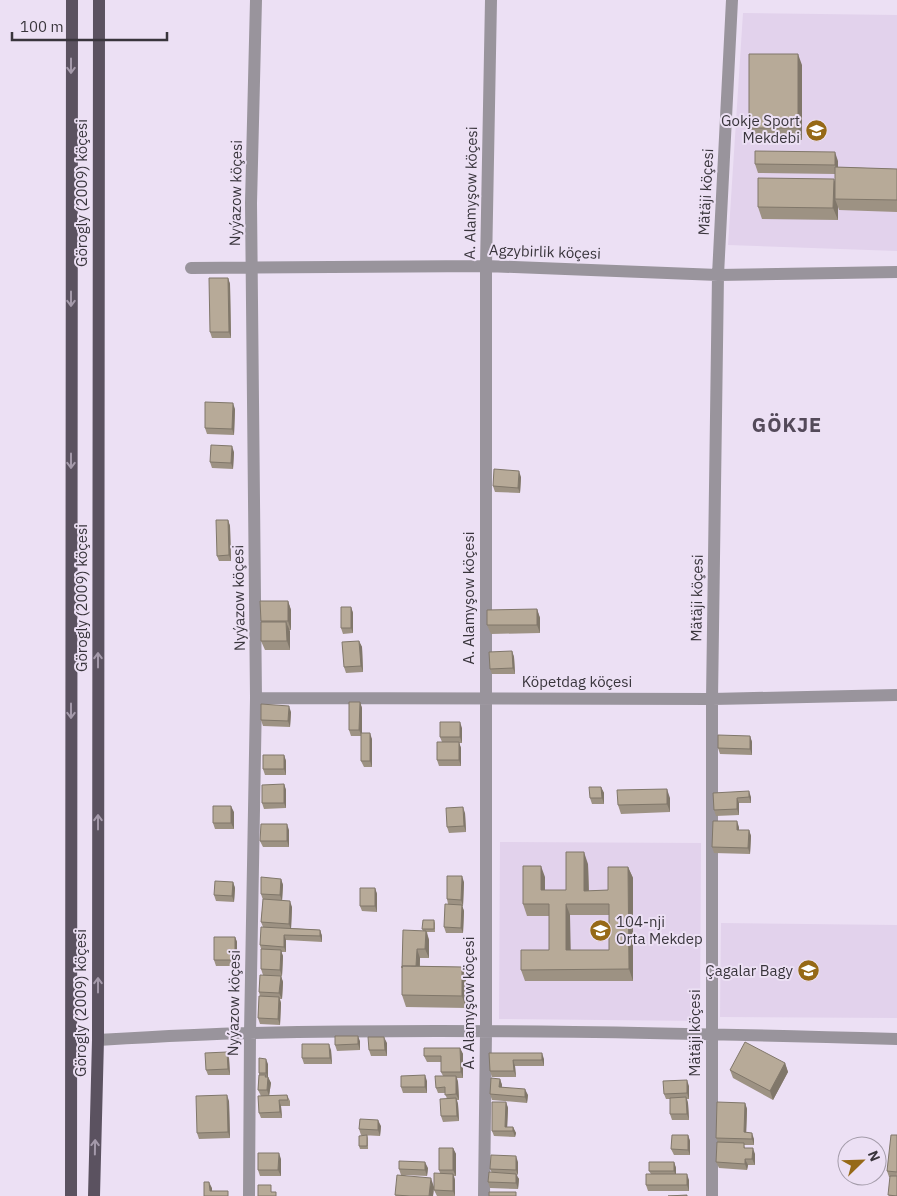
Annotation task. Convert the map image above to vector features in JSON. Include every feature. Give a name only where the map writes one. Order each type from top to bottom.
[{"type":"main road","name":"Görogly (2009) köçesi","points":[[71,1196],[72,0]]},
{"type":"main road","name":"Görogly (2009) köçesi","points":[[94,1196],[98,1040],[99,0]]},
{"type":"street","name":"Nyýazow köçesi","points":[[249,1196],[256,698],[251,267],[256,0]]},
{"type":"street","name":"A. Alamyşow köçesi","points":[[484,1196],[486,1032],[486,266],[491,0]]},
{"type":"street","name":"Mätäji köçesi","points":[[712,1196],[712,699],[718,275],[732,0]]},
{"type":"street","name":"Agzybirlik köçesi","points":[[191,268],[486,266],[718,275],[897,272]]},
{"type":"street","name":"Köpetdag köçesi","points":[[256,698],[712,699],[897,695]]},
{"type":"street","points":[[98,1040],[250,1033],[486,1032],[712,1034],[897,1039]]},
{"type":"shaded area","name":"Gokje Sport Mekdebi","points":[[743,13],[897,15],[897,251],[728,245]]},
{"type":"shaded area","name":"104-nji Orta Mekdep","points":[[500,842],[701,843],[700,1021],[499,1019]]},
{"type":"shaded area","name":"Çagalar Bagy","points":[[721,923],[897,925],[897,1018],[720,1017]]},
{"type":"building","points":[[749,54],[798,54],[798,128],[749,128]]},
{"type":"building","points":[[755,151],[835,152],[835,165],[755,164]]},
{"type":"building","points":[[835,167],[897,169],[897,200],[835,199]]},
{"type":"building","points":[[758,178],[834,179],[833,208],[758,207]]},
{"type":"building","points":[[209,278],[228,278],[229,332],[210,332]]},
{"type":"building","points":[[205,402],[233,403],[232,429],[205,428]]},
{"type":"building","points":[[211,445],[232,446],[231,463],[210,462]]},
{"type":"building","points":[[494,469],[519,471],[518,488],[493,486]]},
{"type":"building","points":[[216,520],[228,520],[229,555],[217,556]]},
{"type":"building","points":[[260,601],[288,601],[288,621],[261,621]]},
{"type":"building","points":[[341,607],[351,607],[351,628],[341,628]]},
{"type":"building","points":[[537,609],[537,625],[487,625],[487,610]]},
{"type":"building","points":[[261,622],[286,622],[287,641],[261,641]]},
{"type":"building","points":[[359,641],[361,666],[344,667],[342,642]]},
{"type":"building","points":[[512,651],[513,668],[490,669],[489,652]]},
{"type":"building","points":[[349,702],[360,702],[359,730],[349,730]]},
{"type":"building","points":[[261,704],[289,706],[288,721],[261,720]]},
{"type":"building","points":[[440,722],[460,722],[460,737],[440,737]]},
{"type":"building","points":[[361,733],[370,733],[370,761],[361,761]]},
{"type":"building","points":[[718,735],[750,736],[750,749],[718,748]]},
{"type":"building","points":[[437,742],[459,742],[459,760],[437,760]]},
{"type":"building","points":[[263,755],[284,755],[284,769],[263,769]]},
{"type":"building","points":[[284,784],[284,803],[262,803],[262,785]]},
{"type":"building","points":[[589,787],[601,787],[602,798],[590,798]]},
{"type":"building","points":[[667,789],[667,804],[618,805],[617,790]]},
{"type":"building","points":[[749,791],[749,797],[737,798],[737,809],[714,810],[713,793]]},
{"type":"building","points":[[213,806],[231,806],[231,823],[213,823]]},
{"type":"building","points":[[463,807],[464,826],[447,827],[446,808]]},
{"type":"building","points":[[713,821],[737,821],[737,830],[749,830],[748,848],[712,847]]},
{"type":"building","points":[[261,824],[287,824],[287,841],[260,841]]},
{"type":"building","points":[[566,852],[584,852],[584,891],[608,890],[608,867],[628,867],[629,969],[521,970],[521,950],[549,950],[549,904],[523,904],[523,866],[541,866],[541,890],[566,890]],"holes":[[[566,904],[609,904],[609,950],[566,950]]]},
{"type":"building","points":[[447,876],[462,876],[461,900],[447,899]]},
{"type":"building","points":[[261,877],[281,879],[280,895],[261,894]]},
{"type":"building","points":[[215,881],[233,882],[232,896],[214,895]]},
{"type":"building","points":[[360,888],[375,888],[375,906],[360,906]]},
{"type":"building","points":[[263,899],[290,901],[289,924],[261,922]]},
{"type":"building","points":[[445,904],[462,905],[461,928],[444,927]]},
{"type":"building","points":[[423,920],[434,920],[434,929],[422,929]]},
{"type":"building","points":[[261,927],[320,930],[320,936],[284,935],[284,947],[260,945]]},
{"type":"building","points":[[403,930],[426,931],[425,949],[417,949],[416,966],[402,966]]},
{"type":"building","points":[[214,937],[235,937],[235,960],[214,960]]},
{"type":"building","points":[[261,949],[281,950],[280,970],[261,969]]},
{"type":"building","points":[[402,966],[462,967],[462,996],[402,995]]},
{"type":"building","points":[[260,975],[281,976],[279,993],[259,992]]},
{"type":"building","points":[[259,996],[279,997],[278,1019],[258,1018]]},
{"type":"building","points":[[335,1036],[358,1036],[358,1044],[335,1045]]},
{"type":"building","points":[[368,1037],[384,1037],[385,1050],[369,1050]]},
{"type":"building","points":[[745,1042],[785,1063],[770,1091],[730,1070]]},
{"type":"building","points":[[302,1044],[329,1044],[330,1058],[302,1058]]},
{"type":"building","points":[[424,1048],[460,1048],[461,1072],[441,1072],[441,1056],[424,1056]]},
{"type":"building","points":[[227,1052],[228,1069],[206,1070],[205,1053]]},
{"type":"building","points":[[489,1053],[542,1053],[542,1060],[513,1060],[514,1071],[490,1071]]},
{"type":"building","points":[[259,1058],[266,1059],[266,1073],[259,1073]]},
{"type":"building","points":[[259,1075],[266,1075],[265,1077],[268,1077],[267,1090],[258,1090]]},
{"type":"building","points":[[425,1075],[425,1087],[401,1087],[401,1076]]},
{"type":"building","points":[[435,1076],[456,1076],[456,1094],[445,1095],[445,1087],[436,1088]]},
{"type":"building","points":[[491,1078],[500,1079],[499,1087],[525,1089],[525,1097],[490,1094]]},
{"type":"building","points":[[687,1080],[687,1093],[664,1094],[663,1081]]},
{"type":"building","points":[[227,1095],[228,1132],[197,1133],[196,1096]]},
{"type":"building","points":[[287,1095],[288,1100],[279,1100],[280,1112],[259,1113],[258,1096]]},
{"type":"building","points":[[686,1097],[687,1114],[670,1114],[670,1098]]},
{"type":"building","points":[[456,1098],[457,1116],[441,1116],[440,1099]]},
{"type":"building","points":[[492,1102],[506,1102],[505,1127],[513,1127],[513,1131],[492,1131]]},
{"type":"building","points":[[717,1102],[745,1103],[744,1132],[752,1133],[752,1139],[716,1138]]},
{"type":"building","points":[[360,1119],[378,1120],[378,1130],[359,1129]]},
{"type":"building","points":[[367,1135],[367,1146],[359,1146],[359,1136]]},
{"type":"building","points":[[672,1135],[688,1135],[688,1150],[671,1149]]},
{"type":"building","points":[[891,1135],[897,1135],[897,1172],[887,1171]]},
{"type":"building","points":[[717,1142],[744,1143],[744,1148],[753,1148],[752,1159],[745,1159],[745,1164],[716,1162]]},
{"type":"building","points":[[439,1148],[453,1148],[453,1170],[439,1170]]},
{"type":"building","points":[[258,1153],[279,1153],[278,1170],[258,1170]]},
{"type":"building","points":[[491,1155],[516,1156],[516,1170],[490,1169]]},
{"type":"building","points":[[399,1161],[425,1162],[425,1170],[399,1169]]},
{"type":"building","points":[[649,1162],[674,1162],[674,1171],[649,1171]]},
{"type":"building","points":[[489,1172],[516,1174],[516,1183],[488,1182]]},
{"type":"building","points":[[434,1173],[453,1174],[453,1191],[434,1190]]},
{"type":"building","points":[[646,1174],[687,1174],[687,1185],[646,1185]]},
{"type":"building","points":[[397,1175],[431,1178],[429,1196],[395,1195]]},
{"type":"building","points":[[890,1176],[897,1176],[897,1196],[888,1195]]},
{"type":"building","points":[[204,1182],[209,1182],[210,1191],[228,1191],[228,1196],[204,1196]]},
{"type":"building","points":[[258,1185],[271,1185],[271,1192],[276,1192],[276,1196],[258,1196]]},
{"type":"building","points":[[489,1192],[516,1192],[516,1196],[489,1196]]},
{"type":"place","name":"Gokje Sport Mekdebi","points":[[816,130]]},
{"type":"place","name":"104-nji Orta Mekdep","points":[[600,931]]},
{"type":"place","name":"Çagalar Bagy","points":[[809,971]]},
{"type":"district","name":"GÖKJE","points":[[787,425]]}]
